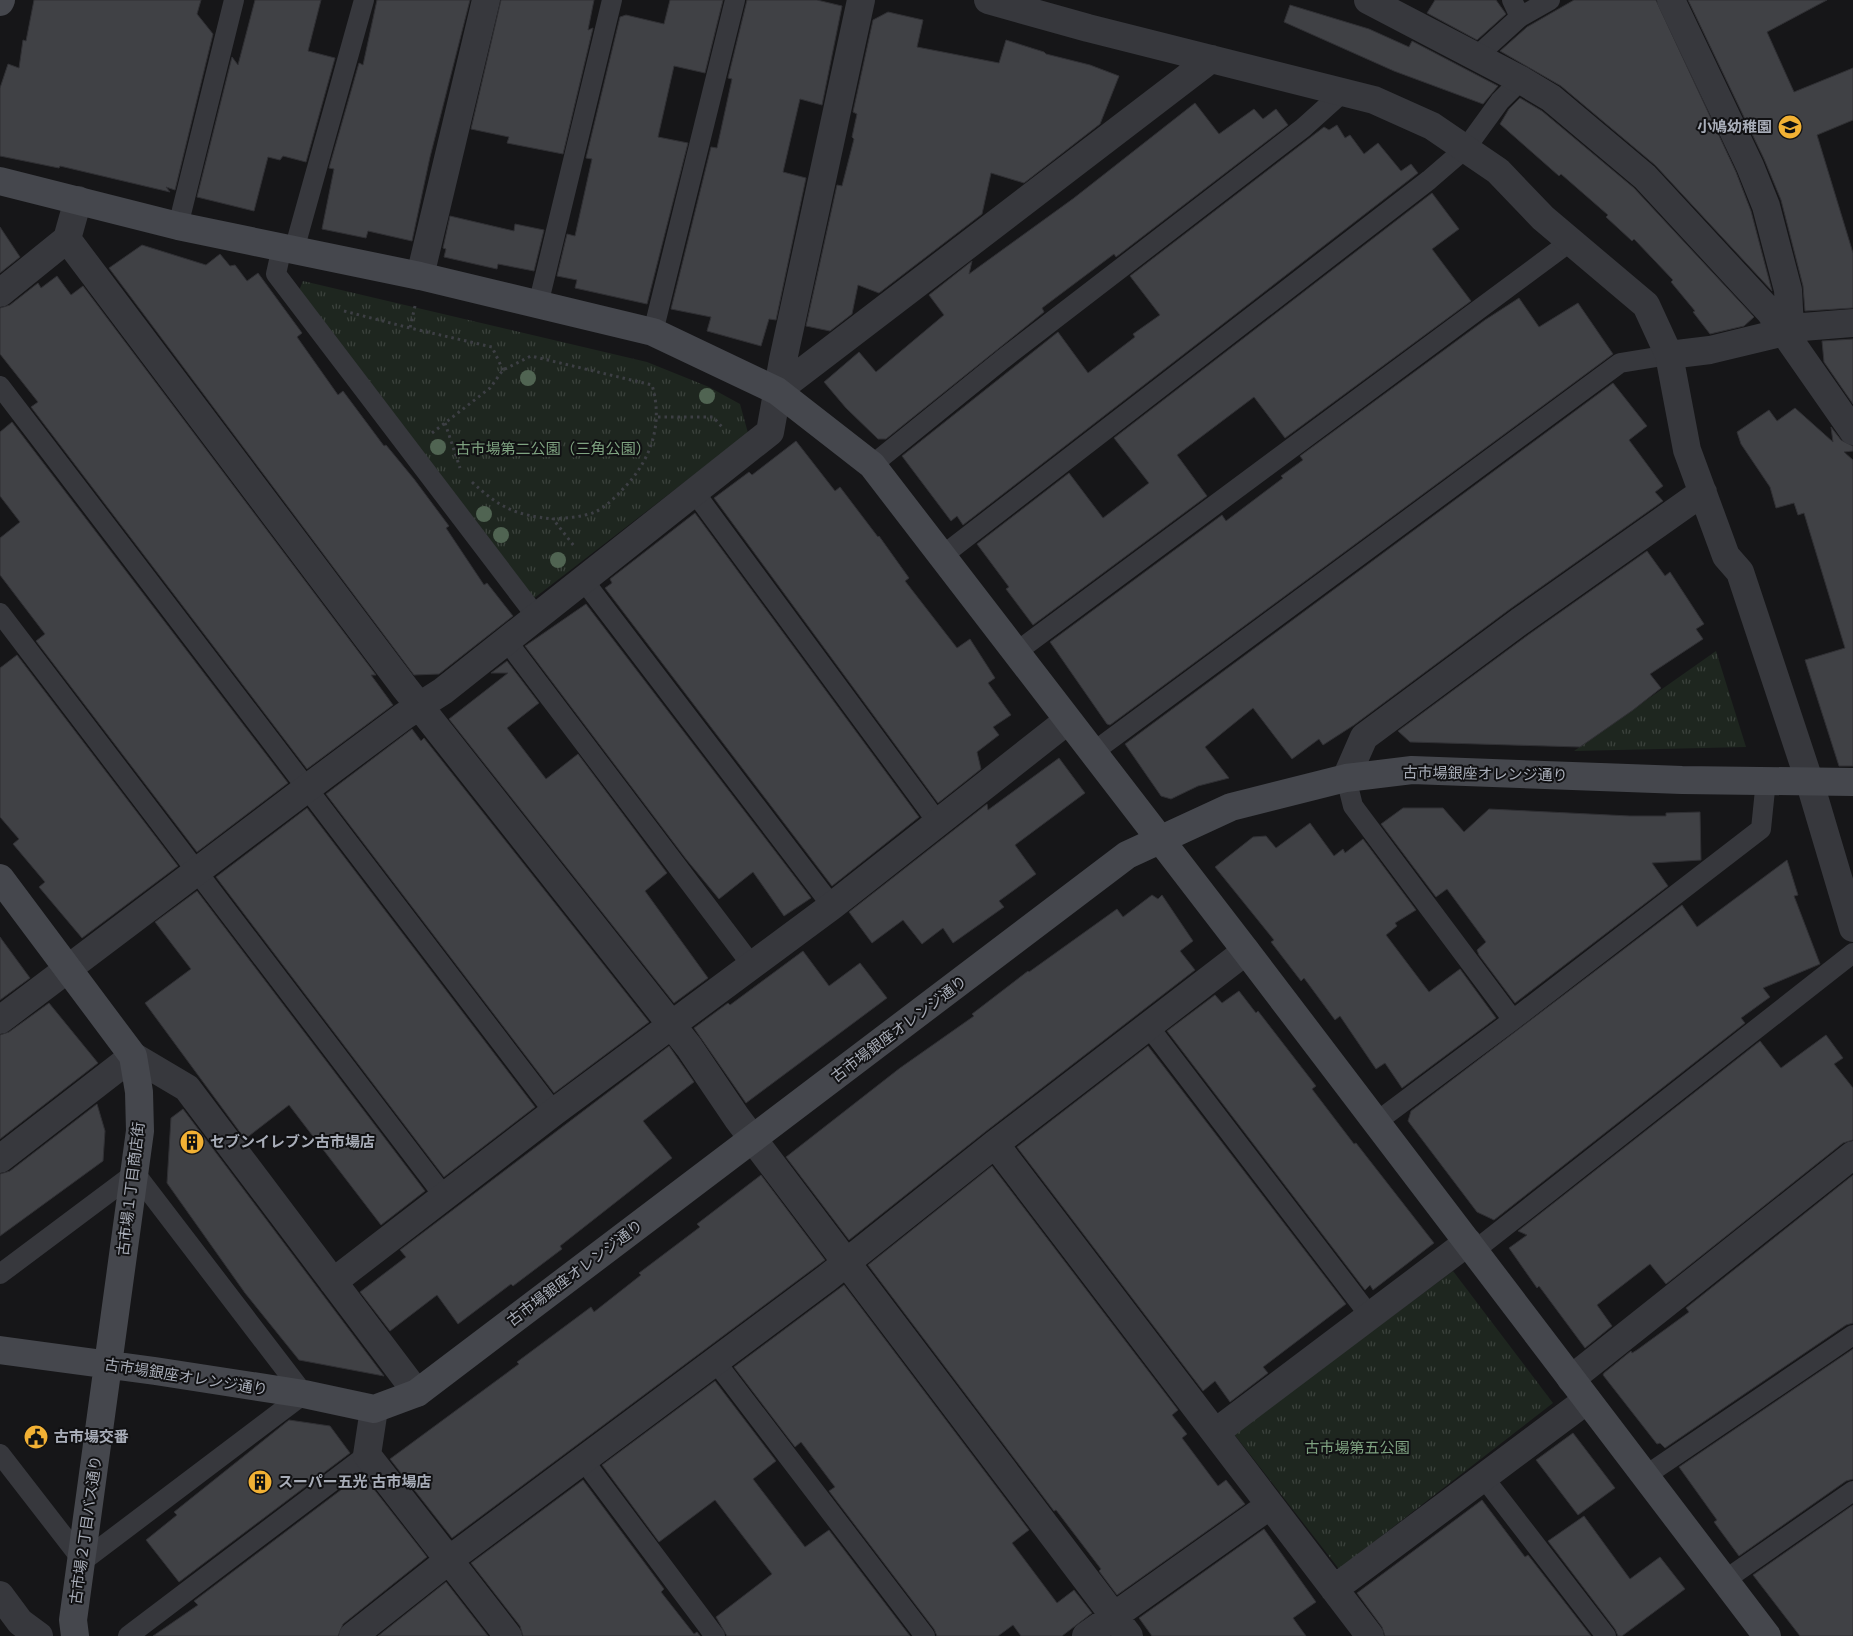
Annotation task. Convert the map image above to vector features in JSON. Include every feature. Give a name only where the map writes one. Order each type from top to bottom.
[{"type":"street","points":[[418,287],[486,0]]},
{"type":"street","points":[[0,1020],[404,716],[420,708],[770,432],[777,391],[861,0]]},
{"type":"street","points":[[988,0],[1374,100],[1432,126],[1498,171],[1543,218],[1646,305],[1669,356],[1687,450],[1726,556],[1740,572],[1808,780],[1853,928]]},
{"type":"street","points":[[1368,0],[1521,80],[1551,98],[1646,177],[1787,330],[1853,431]]},
{"type":"street","points":[[1671,0],[1750,166],[1766,206],[1788,290],[1787,330]]},
{"type":"street","points":[[777,391],[1211,59]]},
{"type":"street","points":[[0,181],[178,226],[288,248],[418,287],[538,305],[653,332],[777,391],[872,465],[1067,721],[1246,951],[1767,1636]]},
{"type":"street","points":[[0,293],[67,239],[78,200]]},
{"type":"street","points":[[67,239],[420,708],[689,1047],[738,1118],[1121,1626]]},
{"type":"street","points":[[1669,356],[1710,350],[1787,330],[1853,323]]},
{"type":"street","points":[[1346,778],[1364,737],[1519,622],[1703,492]]},
{"type":"street","points":[[332,1282],[554,1112],[671,1026],[751,964],[832,906],[939,824],[1067,721]]},
{"type":"street","name":"古市場銀座オレンジ通り","points":[[0,1350],[304,1394],[374,1409],[417,1393],[1128,855],[1231,808],[1346,778],[1412,770],[1682,780],[1853,782]]},
{"type":"street","name":"古市場１丁目商店街","points":[[0,878],[133,1056],[139,1092],[140,1131],[109,1365]]},
{"type":"street","points":[[353,1636],[449,1560],[584,1461],[847,1262],[995,1144],[1246,951]]},
{"type":"street","points":[[0,1159],[133,1056],[187,1088],[417,1393]]},
{"type":"street","points":[[995,1144],[1370,1636]]},
{"type":"street","points":[[1334,1588],[1484,1478],[1579,1389],[1853,1155]]},
{"type":"street","points":[[1216,1432],[1370,1316],[1471,1246]]},
{"type":"street","name":"古市場２丁目バス通り","points":[[74,1636],[73,1620],[109,1365]]},
{"type":"street","points":[[374,1409],[367,1455],[508,1636]]},
{"type":"street","points":[[1086,1636],[1121,1626],[1270,1506]]},
{"type":"street","points":[[0,1595],[20,1622],[39,1636]]},
{"type":"lane","points":[[178,226],[234,0]]},
{"type":"lane","points":[[364,0],[288,248],[276,274],[536,616]]},
{"type":"lane","points":[[538,305],[612,0]]},
{"type":"lane","points":[[653,332],[735,0]]},
{"type":"lane","points":[[1476,57],[1516,9],[1550,0]]},
{"type":"lane","points":[[942,556],[1429,180],[1466,148],[1500,101],[1521,80]]},
{"type":"lane","points":[[872,465],[1003,359],[1303,128],[1343,92]]},
{"type":"lane","points":[[1015,653],[1571,241]]},
{"type":"lane","points":[[1092,753],[1620,363],[1669,356]]},
{"type":"lane","points":[[0,386],[554,1112]]},
{"type":"lane","points":[[695,492],[939,824]]},
{"type":"lane","points":[[589,576],[832,906]]},
{"type":"lane","points":[[0,613],[444,1196]]},
{"type":"lane","points":[[506,640],[751,964]]},
{"type":"lane","points":[[1346,778],[1353,806],[1514,1020]]},
{"type":"lane","points":[[1375,1123],[1514,1020],[1761,829],[1766,780]]},
{"type":"lane","points":[[1471,1246],[1853,953]]},
{"type":"lane","points":[[1148,1027],[1370,1316]]},
{"type":"lane","points":[[0,1274],[135,1173],[304,1394],[82,1562],[0,1454]]},
{"type":"lane","points":[[1645,1476],[1853,1335]]},
{"type":"lane","points":[[715,1361],[925,1636]]},
{"type":"lane","points":[[128,1636],[367,1455]]},
{"type":"lane","points":[[584,1461],[715,1636]]},
{"type":"lane","points":[[1484,1478],[1606,1636]]},
{"type":"lane","points":[[1725,1580],[1853,1492]]},
{"type":"path","points":[[410,328],[418,287]]},
{"type":"path","points":[[344,311],[492,347],[503,370]]},
{"type":"path","points":[[410,450],[490,388],[503,370],[531,356],[652,385],[658,418],[650,452],[633,479],[615,497],[595,512],[553,519],[530,517],[509,511],[471,481]]},
{"type":"path","points":[[658,418],[713,417],[745,452]]},
{"type":"path","points":[[444,423],[460,468],[466,474]]},
{"type":"path","points":[[553,519],[589,576]]},
{"type":"green space","name":"古市場第二公園（三角公園）","points":[[303,281],[647,362],[709,387],[740,404],[748,433],[533,599],[298,293]]},
{"type":"green space","points":[[1716,651],[1746,747],[1574,751]]},
{"type":"green space","name":"古市場第五公園","points":[[1453,1271],[1553,1403],[1339,1569],[1234,1434]]},
{"type":"building","points":[[34,0],[201,0],[197,14],[213,34],[175,190],[166,187],[170,192],[60,166],[59,168],[0,156],[0,88],[8,64],[19,68],[23,40],[26,41]]},
{"type":"building","points":[[255,0],[321,0],[308,51],[335,58],[306,162],[283,156],[280,160],[268,157],[254,211],[197,197],[232,57],[238,65]]},
{"type":"building","points":[[377,0],[470,0],[430,157],[412,241],[368,231],[366,238],[322,229],[334,169],[329,168],[359,63],[363,65]]},
{"type":"building","points":[[501,0],[594,0],[588,30],[593,28],[563,154],[507,143],[509,137],[471,129]]},
{"type":"building","points":[[670,0],[723,0],[705,73],[674,66],[658,137],[688,143],[647,304],[575,288],[577,280],[557,276],[567,234],[575,236],[592,159],[586,158],[620,17],[626,15],[664,24]]},
{"type":"building","points":[[747,0],[817,0],[842,6],[822,105],[800,99],[783,172],[806,178],[776,320],[769,319],[761,346],[707,331],[711,317],[671,309],[711,147],[717,148],[732,79],[728,78]]},
{"type":"building","points":[[1435,0],[1496,0],[1506,14],[1477,40],[1427,13]]},
{"type":"building","points":[[1574,0],[1656,0],[1736,172],[1751,211],[1772,291],[1655,165],[1561,86],[1500,51],[1527,27]]},
{"type":"building","points":[[1688,0],[1827,0],[1767,32],[1794,92],[1853,68],[1853,120],[1817,135],[1853,253],[1853,308],[1805,311],[1803,286],[1781,200],[1764,159]]},
{"type":"building","points":[[1290,5],[1369,29],[1409,47],[1412,41],[1498,86],[1483,104],[1394,71],[1284,22]]},
{"type":"building","points":[[888,12],[923,20],[917,47],[999,63],[1006,40],[1046,54],[1090,65],[1119,76],[1100,124],[1024,183],[991,173],[982,214],[879,293],[858,285],[852,314],[830,331],[806,326],[837,185],[842,186],[854,139],[852,137],[857,114],[853,112],[873,20]]},
{"type":"building","points":[[1520,98],[1542,111],[1634,188],[1754,317],[1744,326],[1710,334],[1693,312],[1695,311],[1671,282],[1673,280],[1634,239],[1632,241],[1606,217],[1608,215],[1561,174],[1559,176],[1500,124],[1509,109]]},
{"type":"building","points":[[1195,103],[1219,134],[1254,109],[1263,119],[1276,109],[1288,125],[1116,257],[1114,254],[1042,308],[1044,312],[886,439],[878,439],[846,408],[824,382],[859,352],[876,372],[944,315],[929,295],[972,261],[969,274],[1074,198]]},
{"type":"building","points":[[1337,125],[1345,138],[1350,135],[1364,154],[1378,143],[1401,171],[1411,164],[1418,173],[963,525],[957,516],[951,521],[902,456],[1058,332],[1088,373],[1135,337],[1133,334],[1160,315],[1130,276],[1324,127],[1329,130]]},
{"type":"building","points":[[1432,193],[1459,229],[1432,249],[1471,301],[1285,438],[1254,397],[1177,455],[1207,496],[1033,625],[1006,589],[1009,587],[977,544],[1069,473],[1103,518],[1149,483],[1114,438]]},
{"type":"building","points":[[450,216],[514,231],[515,224],[544,230],[534,271],[498,264],[497,269],[444,257],[446,249],[443,248]]},
{"type":"building","points":[[0,227],[20,257],[0,273]]},
{"type":"building","points":[[142,245],[206,265],[220,254],[230,266],[235,265],[247,281],[258,273],[302,333],[297,337],[338,395],[343,391],[384,446],[386,445],[414,479],[449,526],[446,528],[484,585],[487,583],[513,616],[439,674],[414,675],[109,268]]},
{"type":"building","points":[[57,276],[71,295],[83,286],[376,675],[371,675],[393,705],[307,769],[31,407],[38,402],[0,354],[0,308],[10,305],[38,283],[41,288]]},
{"type":"building","points":[[1519,298],[1539,327],[1578,303],[1613,354],[1110,725],[1107,724],[1050,642],[1222,515],[1226,521],[1283,478],[1281,476],[1303,460],[1300,456],[1485,320]]},
{"type":"building","points":[[1853,339],[1853,404],[1824,362],[1822,341]]},
{"type":"building","points":[[1613,383],[1647,426],[1629,440],[1663,486],[1655,492],[1663,501],[1510,609],[1354,725],[1323,745],[1319,739],[1292,759],[1253,708],[1205,747],[1229,778],[1198,786],[1171,799],[1161,796],[1125,744]]},
{"type":"building","points":[[1795,408],[1833,442],[1831,427],[1841,440],[1853,446],[1853,451],[1844,452],[1853,460],[1853,766],[1839,766],[1805,660],[1845,648],[1804,513],[1798,515],[1794,503],[1776,508],[1770,487],[1741,444],[1737,432],[1769,410],[1777,421]]},
{"type":"building","points":[[12,422],[288,783],[197,852],[36,641],[45,634],[0,575],[0,538],[20,522],[0,496],[0,432]]},
{"type":"building","points":[[796,441],[835,491],[840,487],[879,536],[909,578],[905,581],[957,648],[970,639],[995,678],[988,683],[1011,715],[993,727],[999,735],[977,752],[981,769],[938,803],[714,498],[749,472],[752,475]]},
{"type":"building","points":[[695,513],[919,817],[832,886],[605,588],[612,583],[610,579]]},
{"type":"building","points":[[1647,551],[1665,576],[1670,572],[1704,624],[1696,629],[1703,639],[1650,674],[1661,688],[1633,710],[1580,747],[1410,742],[1398,731],[1528,635]]},
{"type":"building","points":[[586,604],[811,898],[784,916],[753,872],[719,899],[686,859],[525,646]]},
{"type":"building","points":[[17,655],[178,866],[82,938],[39,887],[45,882],[13,844],[19,839],[0,817],[0,668]]},
{"type":"building","points":[[507,661],[539,703],[507,728],[546,779],[578,754],[667,873],[645,891],[708,978],[674,1003],[449,719],[508,673],[491,673]]},
{"type":"building","points":[[412,729],[421,741],[424,738],[649,1022],[554,1093],[326,794]]},
{"type":"building","points":[[1059,758],[1085,793],[1015,845],[1036,874],[999,901],[1004,907],[953,943],[943,928],[922,944],[903,920],[872,943],[849,912],[987,804],[988,810]]},
{"type":"building","points":[[307,808],[535,1107],[444,1177],[216,877]]},
{"type":"building","points":[[1403,808],[1443,808],[1464,832],[1489,809],[1630,816],[1666,816],[1666,813],[1700,812],[1701,860],[1652,863],[1668,886],[1515,1003],[1479,955],[1477,950],[1486,942],[1447,889],[1436,897],[1381,824]]},
{"type":"building","points":[[1310,823],[1334,856],[1343,849],[1345,853],[1363,839],[1416,910],[1395,923],[1397,926],[1386,935],[1429,992],[1460,969],[1496,1018],[1402,1088],[1385,1063],[1376,1069],[1340,1016],[1335,1020],[1304,978],[1301,981],[1271,942],[1274,940],[1215,867],[1253,837],[1266,836],[1276,848]]},
{"type":"building","points":[[1787,860],[1798,895],[1794,896],[1820,964],[1763,988],[1770,997],[1741,1018],[1745,1023],[1494,1220],[1477,1212],[1408,1121],[1411,1111],[1682,905],[1697,927]]},
{"type":"building","points":[[197,891],[425,1191],[381,1225],[289,1105],[245,1139],[145,1003],[191,969],[155,922]]},
{"type":"building","points":[[1152,895],[1158,899],[1162,895],[1193,941],[1180,951],[1195,970],[849,1240],[786,1157],[900,1068],[974,1016],[972,1014],[1028,971],[1117,909],[1123,917]]},
{"type":"building","points":[[0,937],[30,978],[0,1000]]},
{"type":"building","points":[[803,951],[829,986],[860,963],[887,998],[746,1103],[694,1028],[728,1003],[730,1005]]},
{"type":"building","points":[[1239,991],[1256,1013],[1258,1011],[1316,1086],[1312,1089],[1434,1243],[1373,1290],[1370,1285],[1365,1290],[1167,1031],[1215,995],[1222,1003]]},
{"type":"building","points":[[49,1003],[98,1063],[0,1139],[0,1035],[9,1032]]},
{"type":"building","points":[[1826,1035],[1843,1058],[1834,1064],[1853,1088],[1853,1140],[1843,1143],[1666,1284],[1650,1264],[1597,1305],[1612,1326],[1585,1348],[1539,1286],[1537,1288],[1509,1248],[1527,1235],[1518,1231],[1760,1041],[1781,1068]]},
{"type":"building","points":[[669,1046],[694,1082],[643,1121],[672,1158],[560,1246],[562,1249],[458,1324],[437,1295],[390,1331],[360,1292],[406,1257],[400,1250]]},
{"type":"building","points":[[1148,1046],[1346,1304],[1263,1367],[1268,1373],[1230,1402],[1215,1381],[1203,1391],[1017,1147]]},
{"type":"building","points":[[97,1104],[105,1131],[103,1161],[0,1236],[0,1174],[10,1171]]},
{"type":"building","points":[[183,1109],[384,1376],[299,1360],[245,1293],[167,1183],[171,1118]]},
{"type":"building","points":[[992,1166],[1178,1410],[1172,1415],[1187,1434],[1182,1438],[1218,1486],[1226,1480],[1245,1504],[1117,1595],[1099,1571],[1101,1569],[1056,1510],[1054,1511],[868,1265]]},
{"type":"building","points":[[761,1175],[825,1260],[452,1538],[390,1459],[519,1364],[517,1362],[591,1307],[594,1312],[641,1275],[639,1273],[700,1227],[697,1224]]},
{"type":"building","points":[[1853,1175],[1853,1323],[1846,1325],[1665,1448],[1660,1443],[1657,1444],[1603,1375],[1604,1373],[1631,1351],[1632,1353],[1637,1350],[1689,1312],[1686,1308]]},
{"type":"building","points":[[844,1285],[1029,1530],[1012,1543],[1057,1603],[1074,1590],[1092,1613],[1062,1636],[1021,1636],[1013,1625],[998,1636],[937,1636],[934,1629],[829,1491],[835,1487],[801,1442],[795,1447],[734,1367]]},
{"type":"building","points":[[1853,1349],[1853,1479],[1846,1481],[1739,1556],[1714,1522],[1717,1520],[1679,1467]]},
{"type":"building","points":[[715,1381],[776,1461],[753,1479],[805,1547],[829,1530],[910,1636],[727,1636],[716,1617],[772,1574],[715,1500],[659,1542],[602,1465]]},
{"type":"building","name":"スーパー五光 古市場店","points":[[289,1420],[330,1426],[350,1453],[179,1582],[146,1540],[177,1515],[174,1512]]},
{"type":"building","points":[[1573,1433],[1615,1488],[1578,1515],[1536,1460]]},
{"type":"building","points":[[362,1474],[427,1557],[343,1624],[338,1636],[153,1636],[198,1605],[194,1601]]},
{"type":"building","points":[[583,1480],[664,1589],[661,1592],[694,1634],[697,1632],[700,1636],[523,1636],[520,1626],[471,1563]]},
{"type":"building","points":[[1482,1500],[1525,1557],[1528,1555],[1591,1636],[1385,1636],[1382,1627],[1357,1593]]},
{"type":"building","points":[[1853,1505],[1853,1636],[1800,1636],[1753,1575]]},
{"type":"building","points":[[1584,1516],[1630,1579],[1660,1557],[1685,1589],[1622,1636],[1618,1636],[1615,1629],[1548,1541]]},
{"type":"building","points":[[1264,1529],[1316,1602],[1293,1618],[1306,1636],[1152,1636],[1139,1618]]},
{"type":"building","points":[[446,1582],[488,1636],[378,1636]]},
{"type":"place","name":"小鳩幼稚園","points":[[1790,127]]},
{"type":"place","name":"セブンイレブン古市場店","points":[[192,1142]]},
{"type":"place","name":"古市場交番","points":[[36,1437]]},
{"type":"place","name":"スーパー五光 古市場店","points":[[260,1482]]}]
